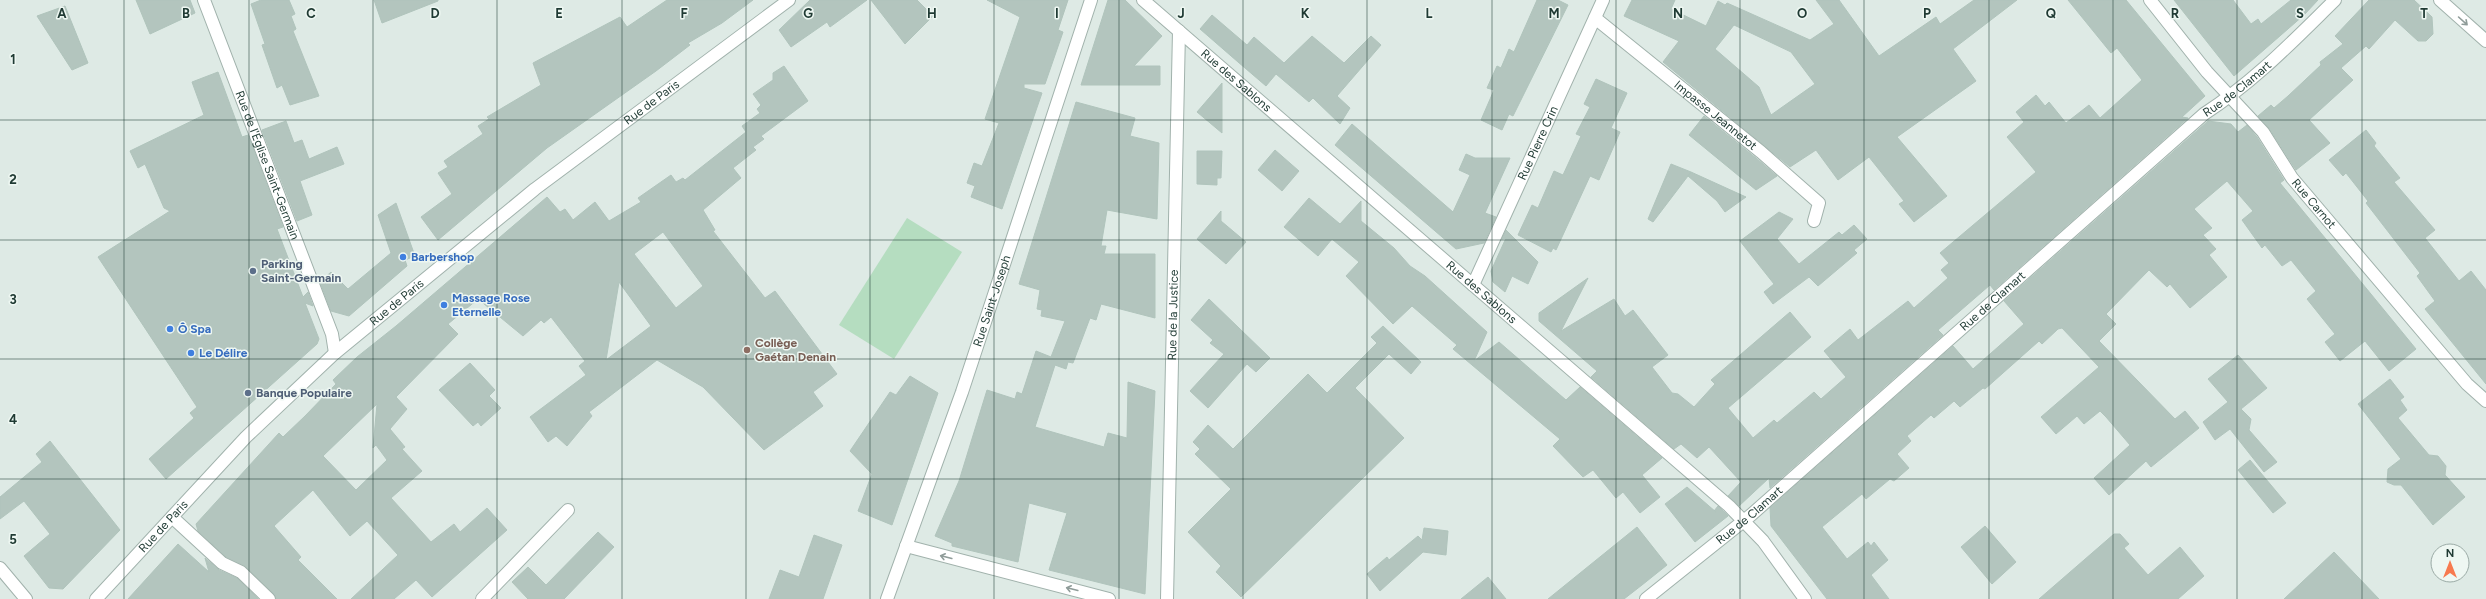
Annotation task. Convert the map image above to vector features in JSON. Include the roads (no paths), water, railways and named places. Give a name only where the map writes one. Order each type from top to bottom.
[{"type":"street","name":"Rue de l'Église Saint-Germain","points":[[204,0],[332,334],[335,353]]},
{"type":"street","name":"Rue de Paris","points":[[96,599],[246,437],[335,353],[535,189],[789,0]]},
{"type":"street","name":"Rue Saint-Joseph","points":[[887,599],[962,392],[1091,0]]},
{"type":"street","name":"Rue des Sablons","points":[[1143,0],[1744,521],[1763,541],[1805,599]]},
{"type":"street","name":"Rue Pierre Crin","points":[[1473,285],[1603,0]]},
{"type":"street","name":"Rue Carnot","points":[[2150,0],[2207,72],[2263,132],[2292,178],[2467,384],[2486,402]]},
{"type":"street","name":"Rue de Clamart","points":[[1646,599],[1744,521],[2204,114],[2230,97],[2266,67],[2335,0]]},
{"type":"street","points":[[2440,0],[2486,41]]},
{"type":"street","name":"Impasse Jeannetot","points":[[1595,18],[1761,152],[1819,203],[1814,221]]},
{"type":"street","name":"Rue de la Justice","points":[[1167,599],[1179,31]]},
{"type":"street","points":[[482,599],[568,510]]},
{"type":"street","points":[[172,517],[222,563],[241,572],[269,599]]},
{"type":"street","points":[[906,546],[1110,599]]},
{"type":"street","points":[[0,568],[26,599]]},
{"type":"place","name":"Barbershop","points":[[403,257]]},
{"type":"place","name":"Parking Saint-Germain","points":[[253,271]]},
{"type":"place","name":"Massage Rose Eternelle","points":[[444,305]]},
{"type":"place","name":"Ô Spa","points":[[170,329]]},
{"type":"place","name":"Collège Gaétan Denain","points":[[747,350]]},
{"type":"place","name":"Le Délire","points":[[191,353]]},
{"type":"place","name":"Banque Populaire","points":[[248,393]]}]
